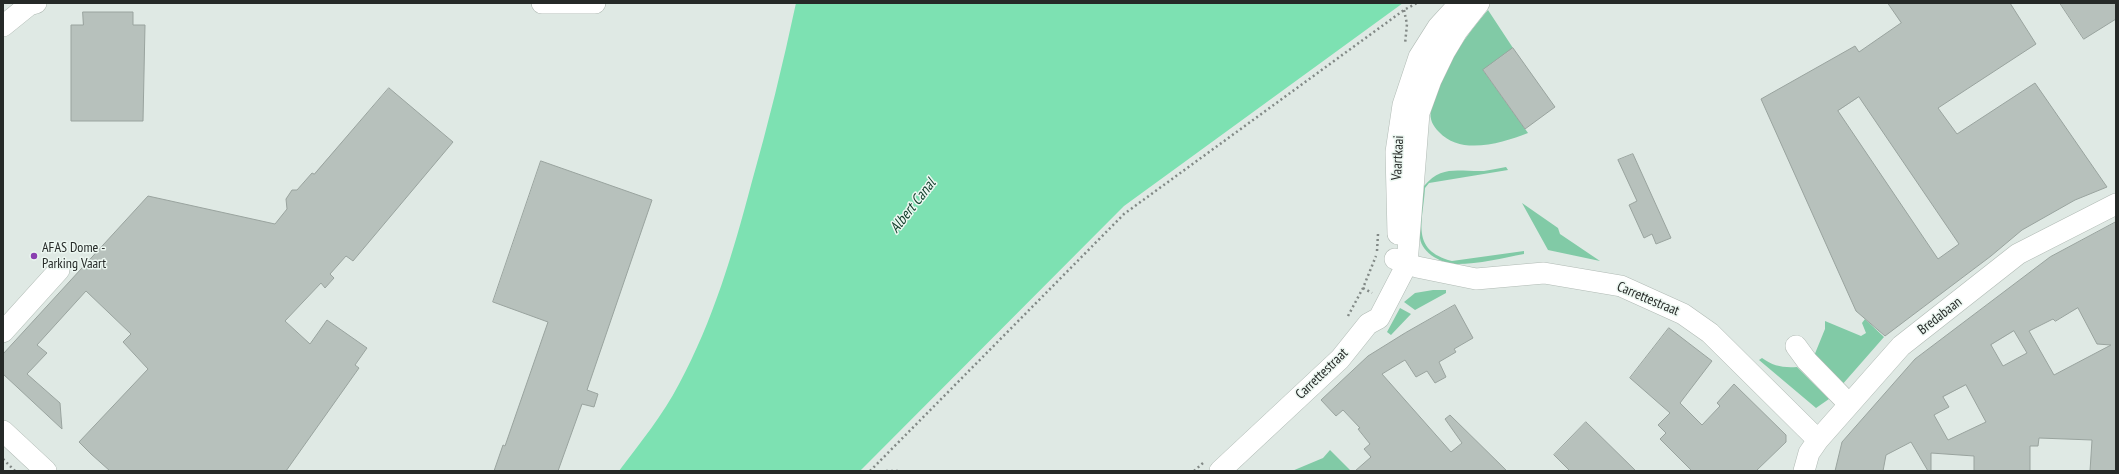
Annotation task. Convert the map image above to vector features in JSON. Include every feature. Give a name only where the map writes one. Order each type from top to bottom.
[{"type":"street","points":[[3,26],[29,5],[36,3]]},
{"type":"street","points":[[542,3],[595,3]]},
{"type":"street","name":"Vaartkaai","points":[[1401,262],[1398,234],[1396,152],[1403,105],[1419,57],[1438,27],[1460,3]]},
{"type":"street","name":"Vaartkaai","points":[[1401,262],[1419,113],[1431,80],[1445,51],[1457,31],[1480,3]]},
{"type":"street","name":"Bredabaan","points":[[1804,471],[1809,453],[1818,440],[1901,346],[2018,254],[2116,204]]},
{"type":"street","name":"Carrettestraat","points":[[1213,466],[1340,359],[1368,324],[1379,318],[1401,262],[1460,277],[1476,279],[1544,273],[1621,286],[1683,314],[1710,333],[1818,440]]},
{"type":"street","points":[[3,332],[59,270]]},
{"type":"street","points":[[1796,346],[1807,361],[1849,404]]},
{"type":"street","points":[[3,431],[46,471]]},
{"type":"path","points":[[870,471],[1124,214],[1404,10],[1417,3]]},
{"type":"path","points":[[1404,10],[1407,24],[1404,46]]},
{"type":"path","points":[[1346,320],[1355,307],[1377,253],[1378,226]]},
{"type":"path","points":[[3,459],[15,471]]},
{"type":"path","points":[[1194,471],[1213,466]]},
{"type":"path","points":[[886,471],[898,471]]},
{"type":"shaded area","points":[[1488,10],[1513,48],[1483,70],[1528,133],[1494,143],[1470,146],[1459,144],[1448,139],[1439,132],[1433,125],[1431,113],[1434,98],[1445,71],[1471,31]]},
{"type":"shaded area","points":[[1506,167],[1508,170],[1429,183],[1425,188],[1422,233],[1424,242],[1430,250],[1439,256],[1452,261],[1524,251],[1524,254],[1482,262],[1451,264],[1434,257],[1429,253],[1422,244],[1420,238],[1420,212],[1424,186],[1431,179],[1445,172],[1459,170],[1484,171]]},
{"type":"shaded area","points":[[1522,203],[1558,228],[1560,234],[1600,261],[1548,250]]},
{"type":"shaded area","points":[[1433,290],[1446,290],[1446,293],[1415,310],[1404,302],[1415,293]]},
{"type":"shaded area","points":[[1400,308],[1411,314],[1391,335],[1387,332]]},
{"type":"shaded area","points":[[1865,319],[1884,337],[1841,386],[1814,356],[1825,329],[1825,321],[1861,336],[1866,333],[1862,323]]},
{"type":"shaded area","points":[[1762,358],[1778,366],[1797,367],[1829,399],[1816,408],[1759,360]]},
{"type":"shaded area","points":[[1330,450],[1351,471],[1292,471],[1323,458]]},
{"type":"water","name":"Albert Canal","points":[[796,3],[1403,3],[1124,206],[860,471],[619,471],[651,429],[673,395],[691,360],[712,311],[737,236],[775,94]]},
{"type":"building","points":[[1888,3],[2010,3],[2036,44],[1938,108],[1957,134],[2035,83],[2107,187],[2075,200],[2022,230],[1991,256],[1885,336],[1856,311],[1761,99],[1855,46],[1859,52],[1901,23]],"holes":[[[1859,97],[1959,244],[1938,259],[1838,111]]]},
{"type":"building","points":[[2060,3],[2116,3],[2116,19],[2084,39]]},
{"type":"building","points":[[83,12],[133,12],[133,25],[145,25],[143,121],[71,121],[71,25],[83,25]]},
{"type":"building","points":[[1513,48],[1555,107],[1525,129],[1483,70]]},
{"type":"building","points":[[389,88],[453,142],[353,261],[346,256],[330,274],[334,278],[325,288],[321,283],[285,321],[310,344],[327,320],[367,348],[355,365],[359,368],[286,471],[110,471],[91,454],[79,442],[148,369],[123,342],[131,334],[86,291],[37,345],[47,353],[27,374],[60,403],[62,429],[3,374],[3,354],[148,196],[275,224],[287,209],[286,199],[292,190],[297,190],[312,173],[314,174]]},
{"type":"building","points":[[1633,154],[1671,238],[1656,244],[1652,234],[1644,238],[1629,205],[1637,201],[1618,160]]},
{"type":"building","points":[[541,161],[652,200],[587,390],[598,394],[594,407],[582,404],[558,471],[494,471],[503,445],[505,446],[548,322],[493,302]]},
{"type":"building","points":[[2116,222],[2116,471],[2090,471],[2092,440],[2039,438],[2038,446],[2030,446],[2030,471],[1974,471],[1974,456],[1931,453],[1931,471],[1928,471],[1911,442],[1886,455],[1883,471],[1835,471],[1842,442],[1915,359],[2050,257]],"holes":[[[2078,308],[2097,344],[2111,345],[2054,375],[2029,331],[2053,319],[2055,321]],[[2014,331],[2027,353],[2003,366],[1991,345]],[[1966,385],[1986,422],[1948,440],[1934,415],[1949,407],[1943,397]]]},
{"type":"building","points":[[1455,305],[1473,338],[1454,349],[1456,352],[1439,362],[1446,377],[1435,383],[1427,371],[1416,377],[1405,360],[1382,374],[1451,452],[1462,443],[1445,419],[1450,415],[1507,471],[1355,471],[1371,457],[1364,449],[1370,444],[1358,429],[1360,428],[1343,410],[1336,416],[1321,400],[1368,356]]},
{"type":"building","points":[[1669,328],[1712,361],[1680,403],[1702,425],[1720,406],[1717,403],[1734,384],[1786,435],[1786,442],[1756,471],[1692,471],[1660,439],[1666,433],[1658,425],[1670,413],[1630,378]]},
{"type":"building","points":[[1586,422],[1636,471],[1570,471],[1554,455]]},
{"type":"place","name":"AFAS Dome - Parking Vaart","points":[[34,256]]}]
